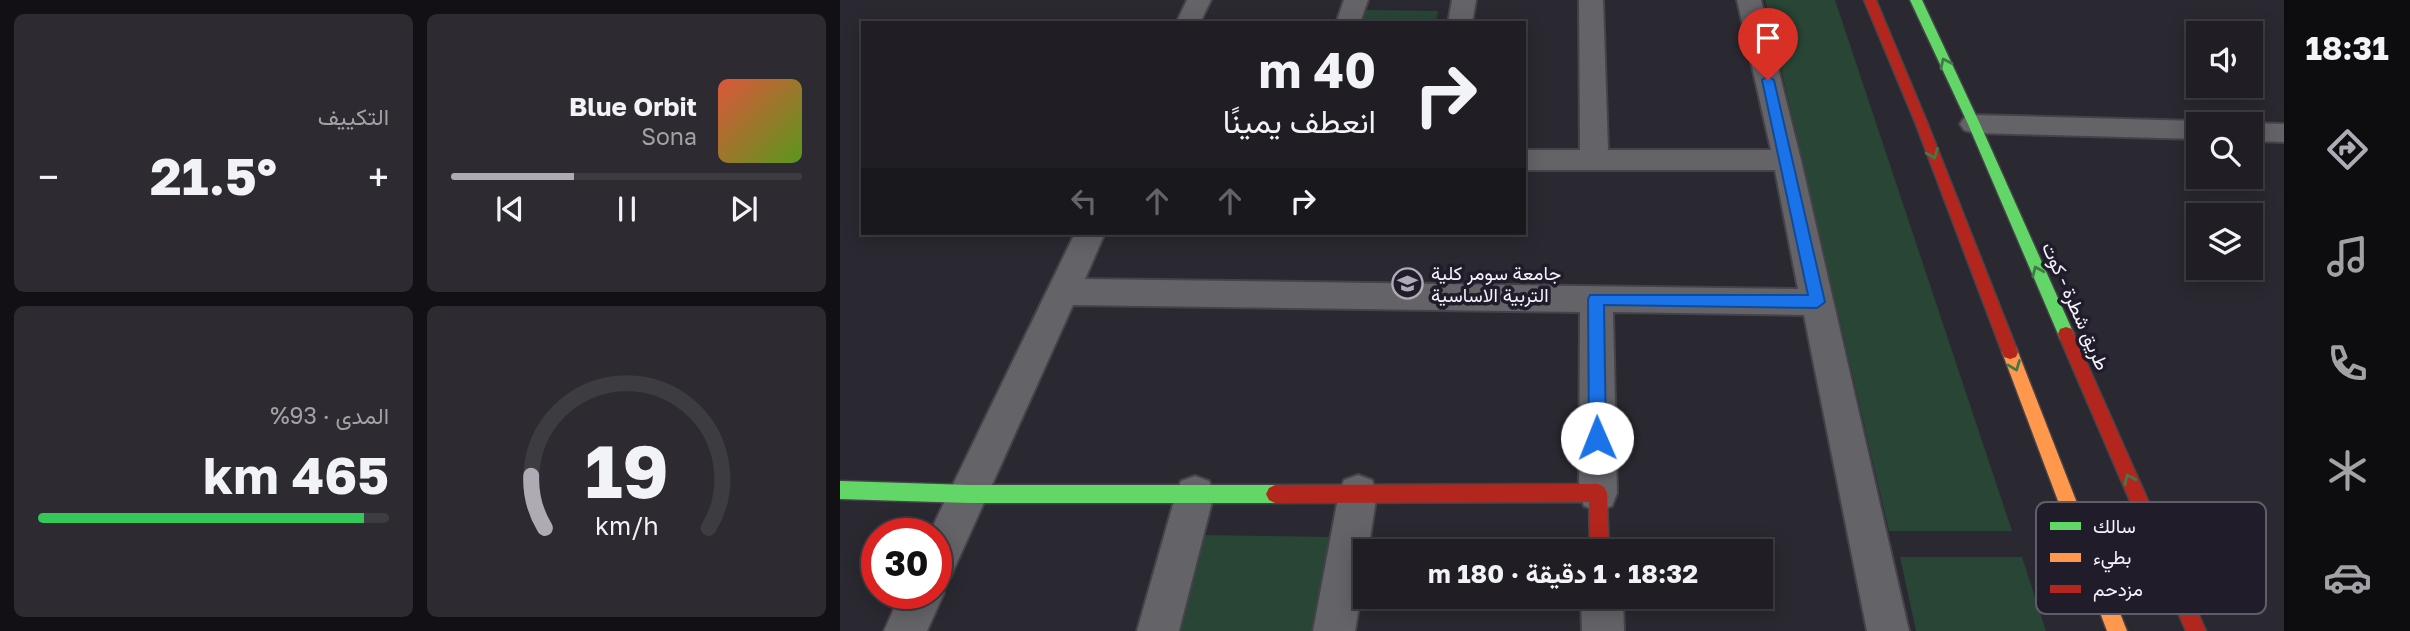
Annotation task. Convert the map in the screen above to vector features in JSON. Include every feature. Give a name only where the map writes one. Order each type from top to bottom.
[{"type":"main road","points":[[1870,0],[2067,502]]},
{"type":"main road","name":"طريق شطرة - كوت","points":[[1916,0],[1973,124],[2042,298],[2095,401],[2139,502]]},
{"type":"main road","points":[[1987,294],[2008,301]]},
{"type":"main road","points":[[2028,401],[2035,392],[2044,390]]},
{"type":"main road","points":[[2072,391],[2095,401]]},
{"type":"main road","points":[[840,491],[969,494],[1598,493],[1600,539]]},
{"type":"main road","points":[[2110,614],[2117,631]]},
{"type":"main road","name":"طريق شطرة - كوت","points":[[2189,614],[2196,631]]},
{"type":"street","points":[[1189,21],[1199,0]]},
{"type":"street","points":[[1349,21],[1356,0]]},
{"type":"street","points":[[1460,21],[1464,0]]},
{"type":"street","points":[[1591,0],[1594,160]]},
{"type":"street","points":[[1749,0],[1787,160],[1888,631]]},
{"type":"street","points":[[1973,124],[2186,130]]},
{"type":"street","points":[[2263,132],[2284,133]]},
{"type":"street","points":[[1526,159],[1787,160]]},
{"type":"street","points":[[952,530],[1089,235]]},
{"type":"street","points":[[1063,292],[1817,302]]},
{"type":"street","points":[[1596,299],[1598,493]]},
{"type":"street","points":[[1334,631],[1358,493]]},
{"type":"street","points":[[1158,631],[1195,494]]},
{"type":"street","points":[[905,631],[915,609]]},
{"type":"street","points":[[1602,609],[1603,631]]},
{"type":"green space","points":[[1765,0],[1835,0],[2012,531],[1889,531]]},
{"type":"green space","points":[[1365,10],[1438,11],[1436,21],[1362,21]]},
{"type":"green space","points":[[1200,535],[1334,537],[1318,631],[1174,631]]},
{"type":"green space","points":[[1900,557],[2022,557],[2036,600],[2036,614],[2040,614],[2046,631],[1916,631]]},
{"type":"traffic: fast","points":[[1916,0],[1974,124],[2066,334]]},
{"type":"traffic: fast","points":[[840,490],[969,494],[1275,494]]},
{"type":"traffic: slow","points":[[2010,352],[2068,502]]},
{"type":"traffic: slow","points":[[2110,614],[2117,631]]},
{"type":"traffic: jam","points":[[1870,0],[1921,122],[2010,352]]},
{"type":"traffic: jam","points":[[2066,334],[2140,502]]},
{"type":"traffic: jam","points":[[1275,494],[1598,493],[1600,539]]},
{"type":"traffic: jam","points":[[2189,614],[2196,631]]},
{"type":"place","name":"جامعة سومر كلية التربية الاساسية","points":[[1408,284]]},
{"type":"route","points":[[1597,438],[1596,299],[1817,302],[1768,80]]}]
